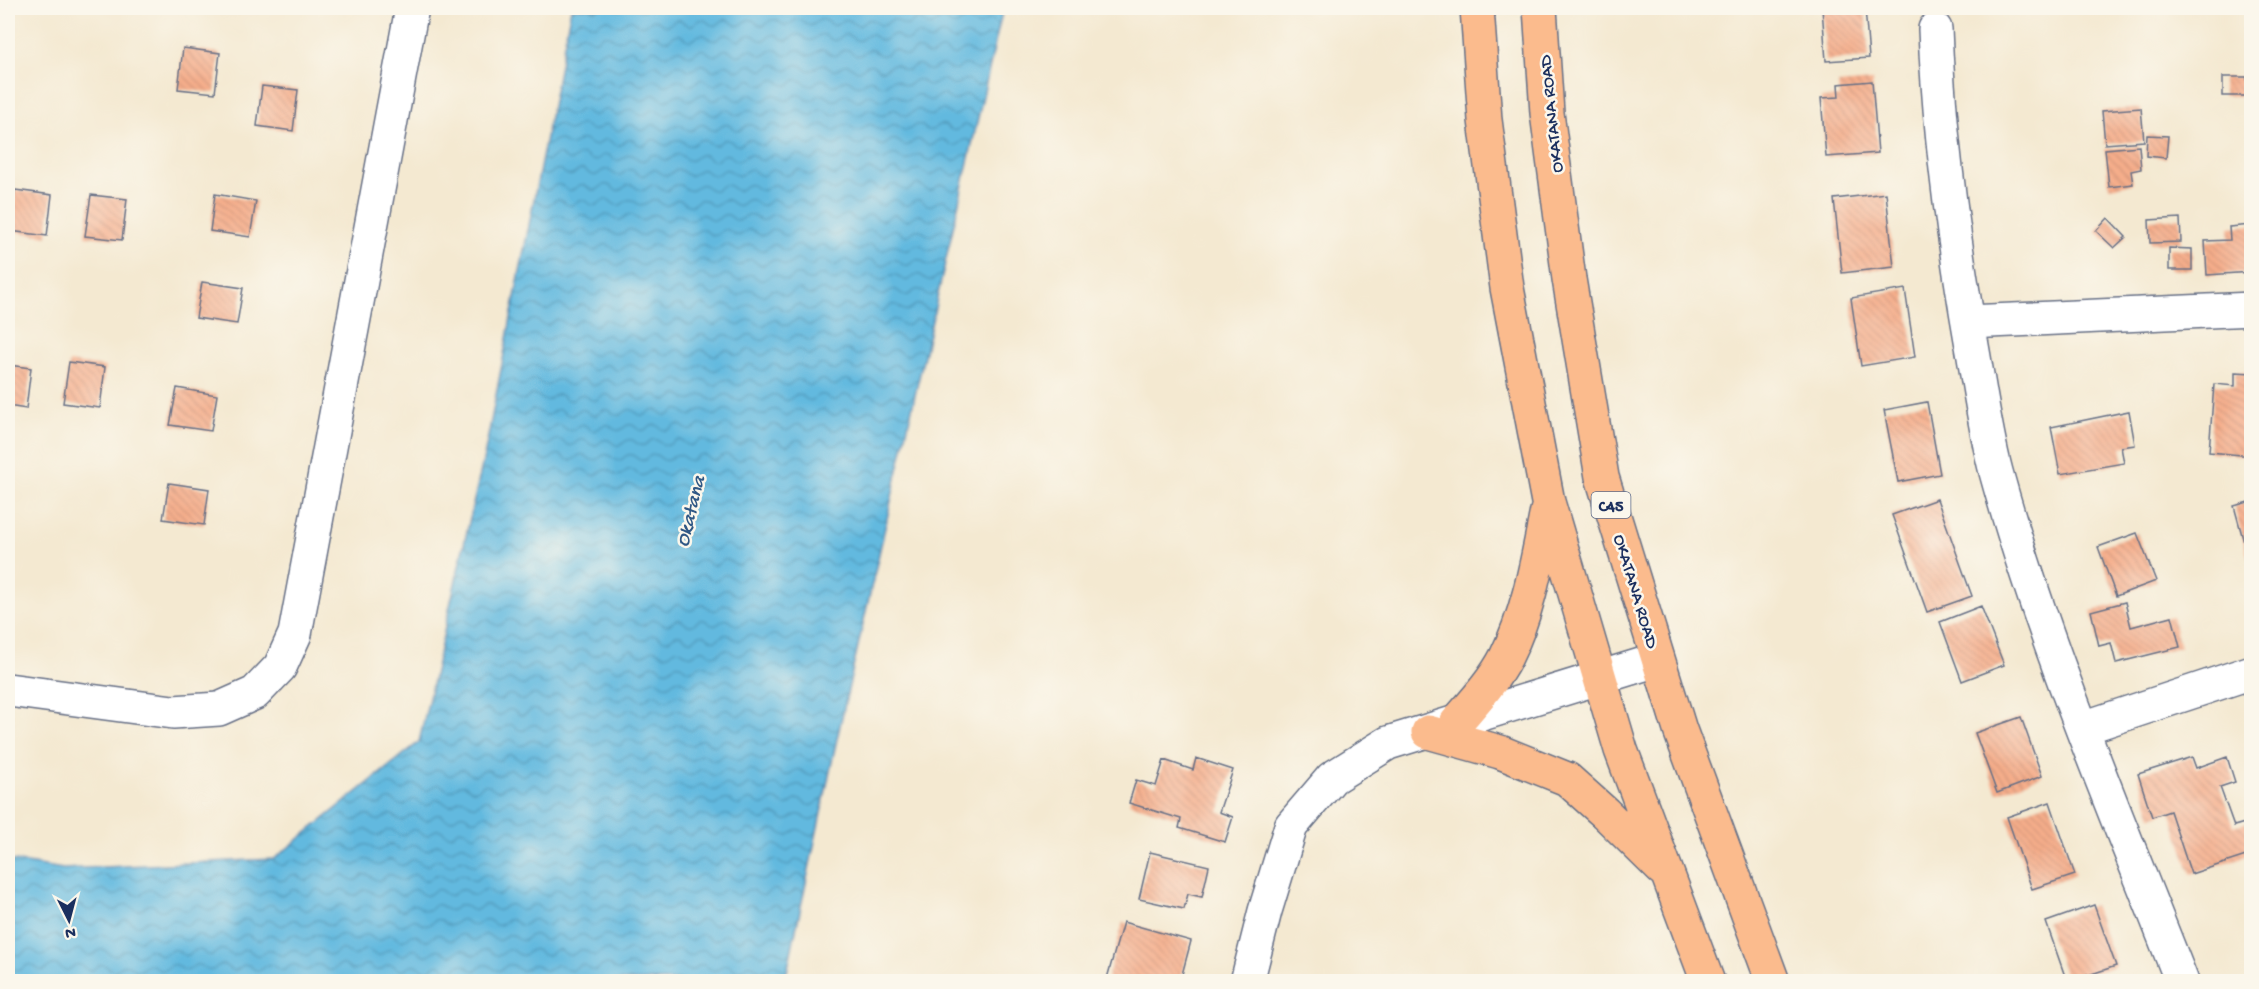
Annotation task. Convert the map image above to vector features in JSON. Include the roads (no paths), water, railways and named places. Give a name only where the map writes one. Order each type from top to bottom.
[{"type":"main road","points":[[1477,8],[1485,120],[1507,288],[1548,502],[1621,750],[1708,981]]},
{"type":"main road","name":"OKATANA ROAD","points":[[1540,8],[1547,113],[1566,255],[1602,477],[1680,730],[1773,981]]},
{"type":"main road","points":[[1548,502],[1533,586],[1506,657],[1484,692],[1442,727],[1567,779],[1670,877]]},
{"type":"street","points":[[8,690],[173,712],[219,709],[255,693],[280,667],[295,634],[412,8]]},
{"type":"street","points":[[1935,30],[1937,92],[1947,186],[1968,322],[1995,469],[2024,568],[2083,728],[2182,981]]},
{"type":"street","points":[[1968,322],[2252,309]]},
{"type":"street","points":[[1247,981],[1291,826],[1332,778],[1388,743],[1657,660]]},
{"type":"street","points":[[2083,728],[2252,672]]},
{"type":"water","name":"Okatana","points":[[571,8],[1003,8],[836,743],[785,981],[8,981],[8,860],[63,869],[274,859],[419,742],[485,452]]}]
